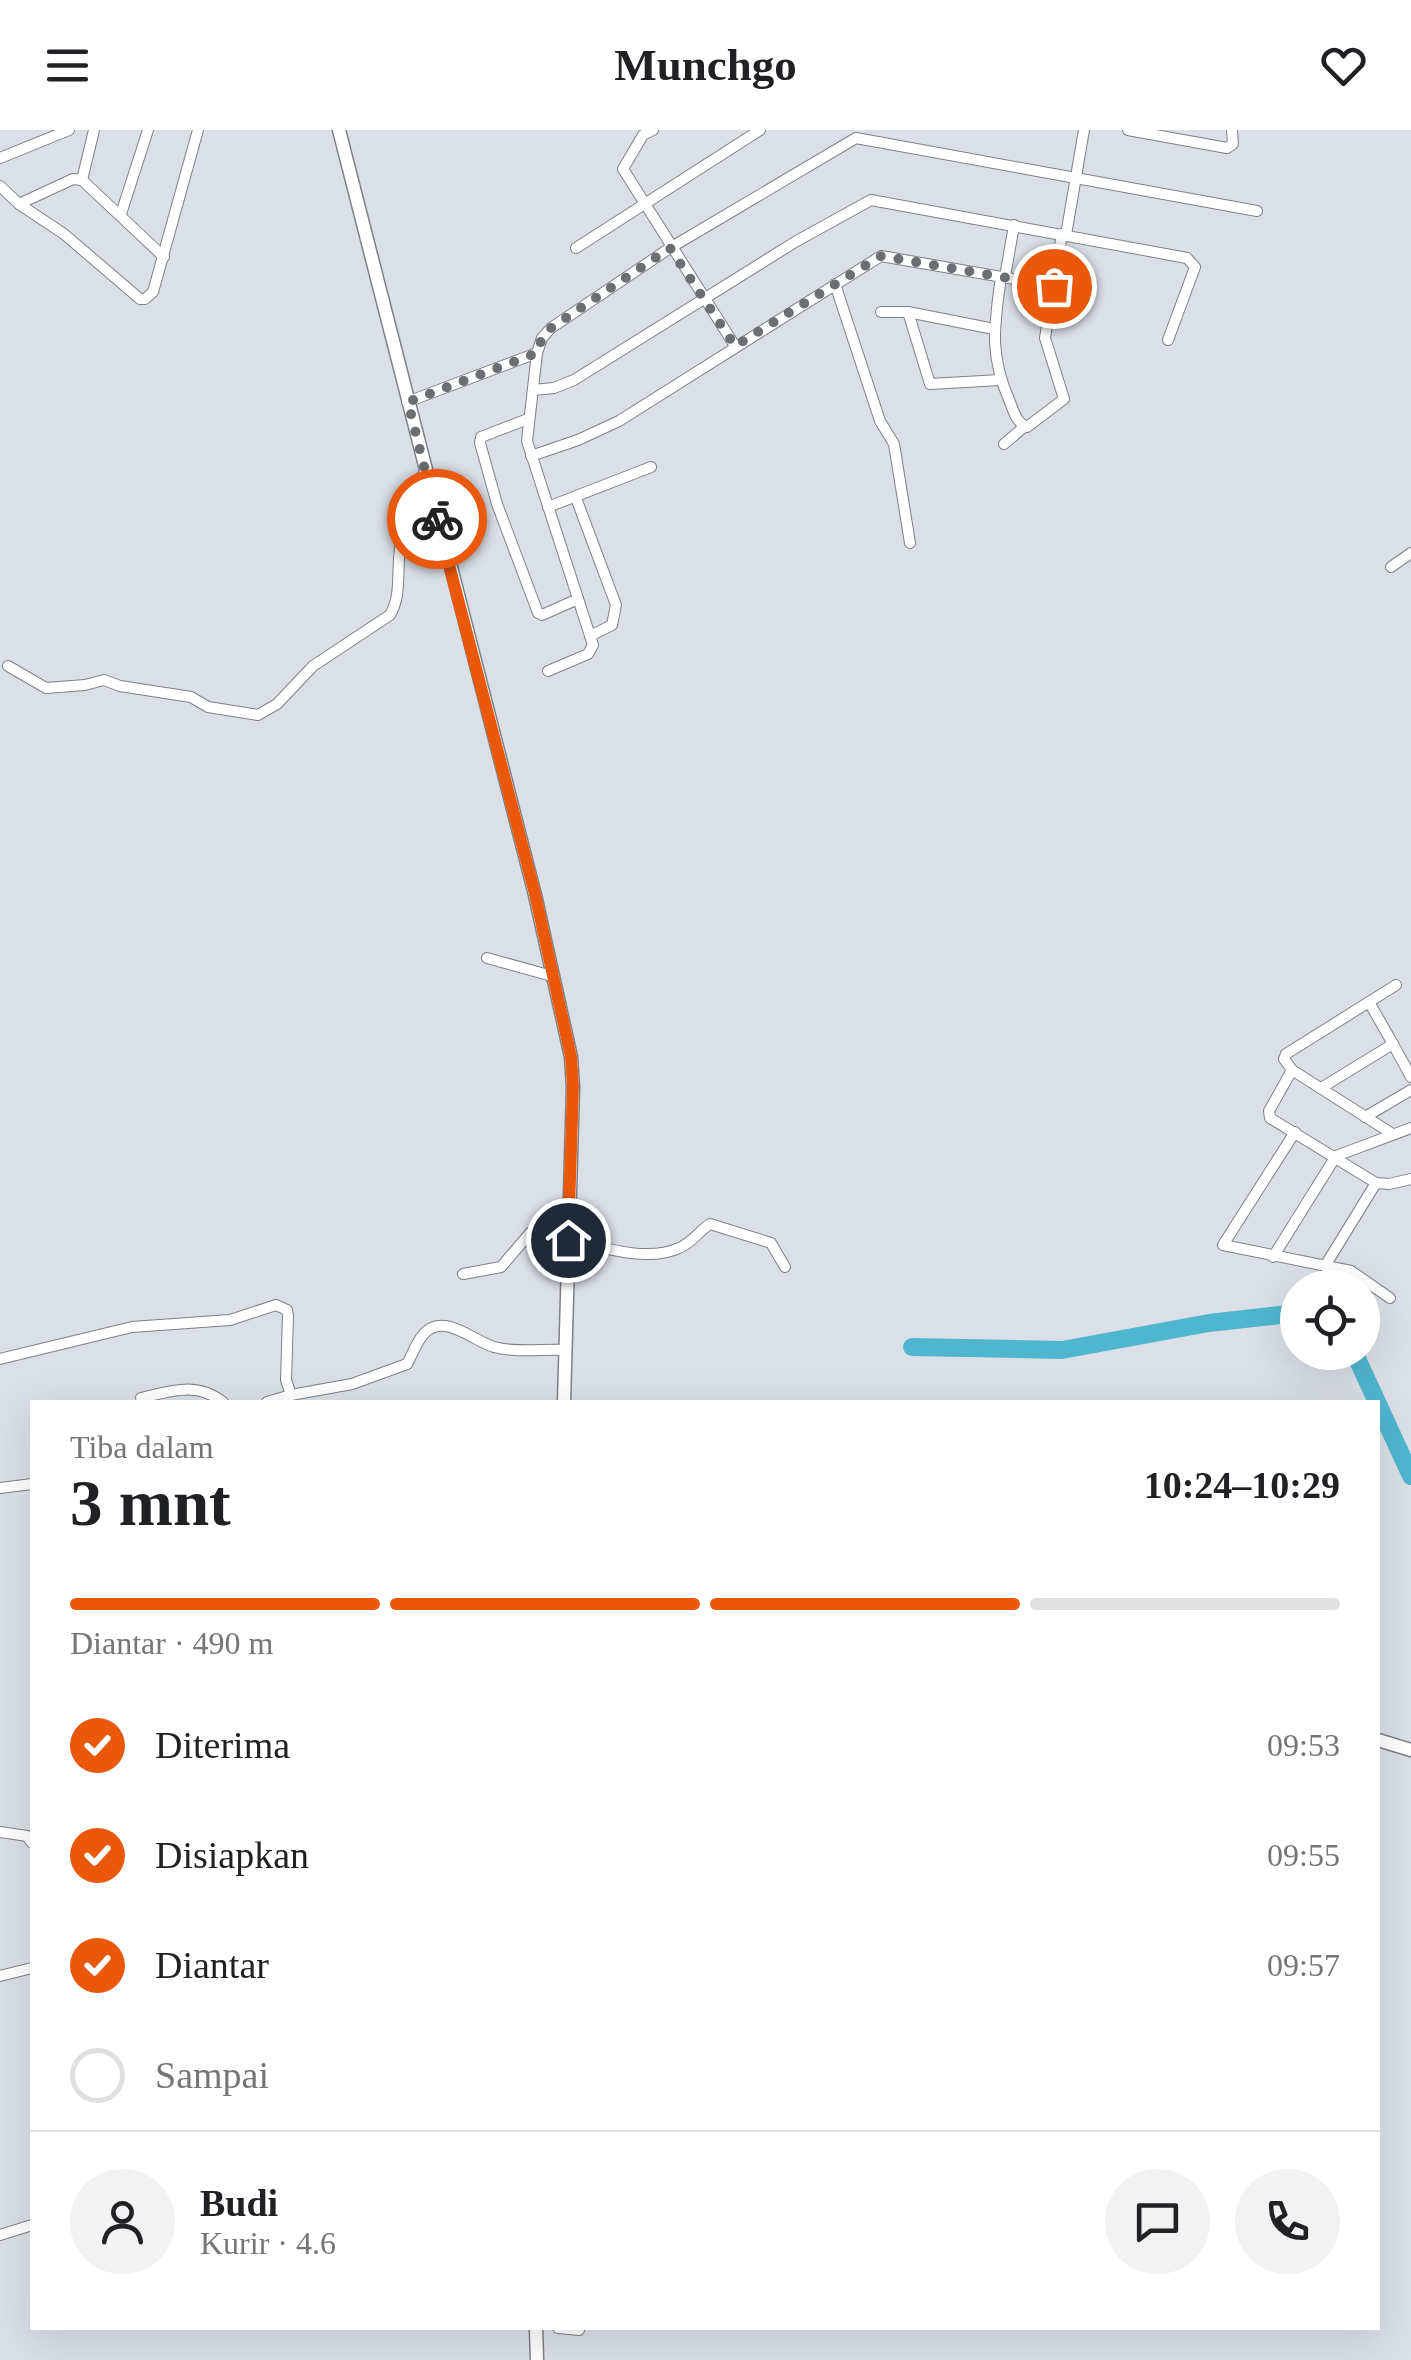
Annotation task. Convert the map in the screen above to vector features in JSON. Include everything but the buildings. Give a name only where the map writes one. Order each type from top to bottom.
[{"type":"street","points":[[0,158],[69,130]]},
{"type":"street","points":[[82,180],[94,130]]},
{"type":"street","points":[[121,214],[148,130]]},
{"type":"street","points":[[0,186],[144,299],[152,292],[164,256],[198,130]]},
{"type":"street","points":[[339,130],[535,894],[571,1057],[564,1400]]},
{"type":"street","points":[[654,130],[643,135],[623,167],[670,248],[735,346]]},
{"type":"street","points":[[576,248],[760,130]]},
{"type":"street","points":[[1004,444],[1064,399],[1045,346],[1084,130]]},
{"type":"street","points":[[1128,130],[1227,148],[1234,144],[1232,130]]},
{"type":"street","points":[[548,670],[588,654],[594,635],[530,456],[528,419],[537,353],[551,328],[670,248],[857,134],[1257,211]]},
{"type":"street","points":[[19,204],[73,179],[82,180],[164,256]]},
{"type":"street","points":[[533,390],[574,380],[795,242],[871,200],[1064,234],[1193,262],[1195,268],[1186,298],[1168,340]]},
{"type":"street","points":[[1014,225],[994,329],[995,362],[1024,428]]},
{"type":"street","points":[[530,456],[618,421],[875,258],[887,255],[1054,286]]},
{"type":"street","points":[[834,284],[880,421],[894,444],[910,543]]},
{"type":"street","points":[[881,312],[908,312],[994,329]]},
{"type":"street","points":[[908,312],[930,384],[1000,380]]},
{"type":"street","points":[[408,402],[537,353]]},
{"type":"street","points":[[528,419],[484,434],[480,443],[497,504],[538,614],[578,599]]},
{"type":"street","points":[[548,507],[651,467]]},
{"type":"street","points":[[8,666],[46,688],[104,680],[191,697],[208,707],[250,716],[267,712],[313,666],[390,615],[396,604],[402,540],[416,509],[414,488],[426,472]]},
{"type":"street","points":[[576,498],[616,605],[614,622],[594,635]]},
{"type":"street","points":[[1392,568],[1411,553]]},
{"type":"street","points":[[487,958],[552,976]]},
{"type":"street","points":[[1391,1133],[1292,1070],[1284,1059],[1286,1054],[1396,985]]},
{"type":"street","points":[[1369,1002],[1411,1077]]},
{"type":"street","points":[[1322,1088],[1393,1044]]},
{"type":"street","points":[[1292,1070],[1269,1114],[1376,1183],[1411,1179]]},
{"type":"street","points":[[1365,1117],[1411,1090]]},
{"type":"street","points":[[1273,1256],[1336,1156],[1411,1128]]},
{"type":"street","points":[[1294,1132],[1222,1245],[1351,1271],[1390,1298]]},
{"type":"street","points":[[1324,1266],[1376,1183]]},
{"type":"street","points":[[463,1274],[501,1267],[530,1232],[659,1254],[679,1248],[710,1224],[772,1243],[786,1267]]},
{"type":"street","points":[[0,1359],[132,1327],[212,1318],[230,1320],[276,1305],[286,1310],[288,1316],[286,1380],[290,1394]]},
{"type":"street","points":[[274,1400],[290,1394],[327,1397],[407,1364],[421,1337],[443,1326],[498,1348],[565,1350]]},
{"type":"street","points":[[142,1398],[184,1388],[213,1394],[220,1400]]},
{"type":"street","points":[[0,1488],[30,1484]]},
{"type":"street","points":[[1380,1741],[1411,1750]]},
{"type":"street","points":[[0,1832],[30,1836]]},
{"type":"street","points":[[0,1976],[30,1968]]},
{"type":"street","points":[[0,2236],[30,2226]]},
{"type":"street","points":[[536,2330],[537,2360]]},
{"type":"waterway","points":[[912,1347],[1062,1350],[1209,1323],[1280,1315]]},
{"type":"waterway","points":[[1362,1370],[1376,1400]]},
{"type":"waterway","points":[[1380,1408],[1411,1476]]},
{"type":"way so far","points":[[437,519],[408,402],[537,353],[551,328],[670,248],[735,346],[881,256],[1054,286]]},
{"type":"route","points":[[437,519],[535,894],[571,1057],[568,1240]]}]
